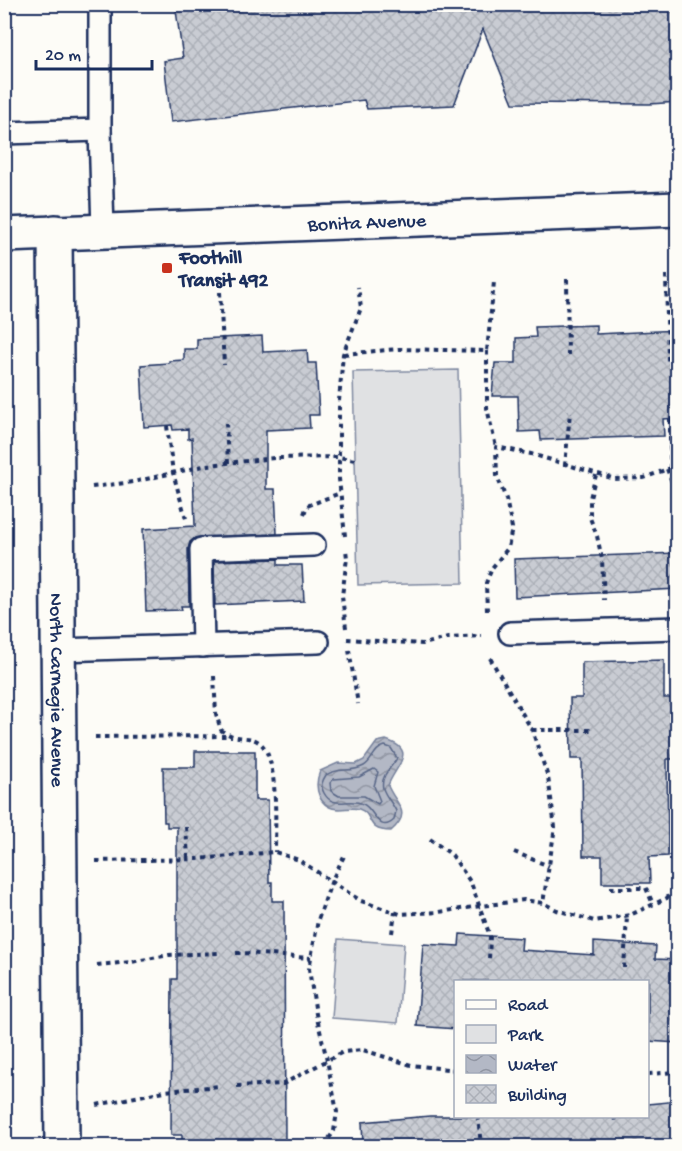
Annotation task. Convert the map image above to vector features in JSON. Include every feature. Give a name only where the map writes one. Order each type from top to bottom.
[{"type":"street","name":"Bonita Avenue","points":[[4,235],[678,208]]},
{"type":"street","name":"North Carnegie Avenue","points":[[55,232],[62,1146]]},
{"type":"lane","points":[[100,4],[100,130],[104,230]]},
{"type":"lane","points":[[4,133],[100,130]]},
{"type":"lane","points":[[208,645],[201,549],[314,545]]},
{"type":"lane","points":[[510,633],[678,628]]},
{"type":"lane","points":[[57,650],[318,642]]},
{"type":"path","points":[[666,275],[668,361]]},
{"type":"path","points":[[567,279],[567,355]]},
{"type":"path","points":[[494,282],[487,351],[487,408],[496,447]]},
{"type":"path","points":[[358,287],[361,308],[343,354],[339,401],[340,493],[347,558],[342,596],[358,704]]},
{"type":"path","points":[[220,292],[224,365]]},
{"type":"path","points":[[343,354],[398,349],[487,351]]},
{"type":"path","points":[[565,466],[570,412]]},
{"type":"path","points":[[670,419],[668,468],[678,498]]},
{"type":"path","points":[[226,423],[228,463]]},
{"type":"path","points":[[166,426],[173,473],[189,529],[201,549]]},
{"type":"path","points":[[88,488],[133,482],[228,463],[275,458],[339,457],[355,460]]},
{"type":"path","points":[[596,475],[591,498],[591,518],[602,559],[605,630]]},
{"type":"path","points":[[347,640],[423,644],[448,638],[510,633]]},
{"type":"path","points":[[208,645],[220,730],[232,736]]},
{"type":"path","points":[[532,730],[595,730]]},
{"type":"path","points":[[92,737],[232,736],[248,737],[262,744],[271,763],[274,794],[274,852]]},
{"type":"path","points":[[186,827],[189,859]]},
{"type":"path","points":[[430,839],[452,855],[471,883],[490,936],[489,960]]},
{"type":"path","points":[[93,861],[189,859],[274,852],[299,860],[361,901],[400,914],[439,912],[524,900],[543,903],[557,910],[594,921],[627,916],[667,898],[678,884]]},
{"type":"path","points":[[513,852],[549,866]]},
{"type":"path","points":[[324,1146],[334,1131],[337,1112],[309,969],[318,920],[332,880],[345,854]]},
{"type":"path","points":[[610,888],[646,888],[652,904]]},
{"type":"path","points":[[392,933],[395,912]]},
{"type":"path","points":[[624,968],[627,916]]},
{"type":"path","points":[[94,965],[131,962],[169,955],[218,953]]},
{"type":"path","points":[[236,953],[311,958]]},
{"type":"path","points":[[237,1086],[283,1084],[343,1052],[363,1050],[411,1065],[454,1070]]},
{"type":"path","points":[[649,1074],[678,1072]]},
{"type":"path","points":[[96,1106],[164,1091],[220,1086]]},
{"type":"path","points":[[478,1118],[481,1146]]},
{"type":"path","points":[[301,1146],[306,1146]]},
{"type":"green space","points":[[458,370],[463,583],[358,585],[353,372]]},
{"type":"green space","points":[[338,939],[404,944],[398,1023],[332,1018]]},
{"type":"water","points":[[386,740],[396,744],[403,755],[388,786],[402,813],[398,824],[391,831],[377,828],[364,811],[352,808],[333,808],[327,805],[319,796],[317,784],[320,771],[338,763],[356,764],[364,760],[377,742]]},
{"type":"building","points":[[175,4],[678,4],[678,102],[650,104],[513,103],[483,29],[454,105],[367,109],[364,100],[171,122],[164,61],[183,58]]},
{"type":"building","points":[[596,325],[596,334],[678,330],[678,418],[663,419],[664,436],[541,440],[540,431],[519,432],[518,396],[492,396],[495,363],[516,363],[516,338],[536,337],[535,327]]},
{"type":"building","points":[[262,336],[263,352],[307,350],[308,363],[316,363],[319,415],[309,415],[310,428],[266,430],[266,489],[275,489],[277,534],[195,538],[190,542],[188,549],[189,606],[181,606],[182,610],[146,611],[143,529],[195,526],[192,438],[188,439],[188,429],[173,430],[172,425],[144,427],[141,365],[184,360],[184,349],[197,349],[197,339]]},
{"type":"building","points":[[678,553],[678,589],[515,597],[514,559]]},
{"type":"building","points":[[278,559],[278,565],[302,565],[304,601],[215,605],[214,561]]},
{"type":"building","points":[[664,660],[664,698],[675,698],[675,759],[667,759],[668,856],[649,857],[650,883],[602,883],[602,856],[583,856],[582,759],[571,759],[570,698],[582,698],[582,662]]},
{"type":"building","points":[[195,751],[255,751],[255,800],[268,800],[269,882],[272,882],[272,901],[284,901],[285,1146],[182,1146],[182,1135],[171,1135],[172,979],[177,979],[177,827],[167,827],[167,822],[164,822],[163,767],[195,767]]},
{"type":"building","points":[[460,934],[522,938],[521,950],[594,955],[594,942],[656,946],[655,959],[678,960],[678,1043],[649,1041],[649,980],[454,980],[454,1029],[417,1026],[423,944],[459,946]]},
{"type":"building","points":[[678,1101],[678,1146],[363,1146],[362,1122],[430,1116],[649,1118],[649,1104]]},
{"type":"place","name":"Foothill Transit 492","points":[[167,268]]}]
